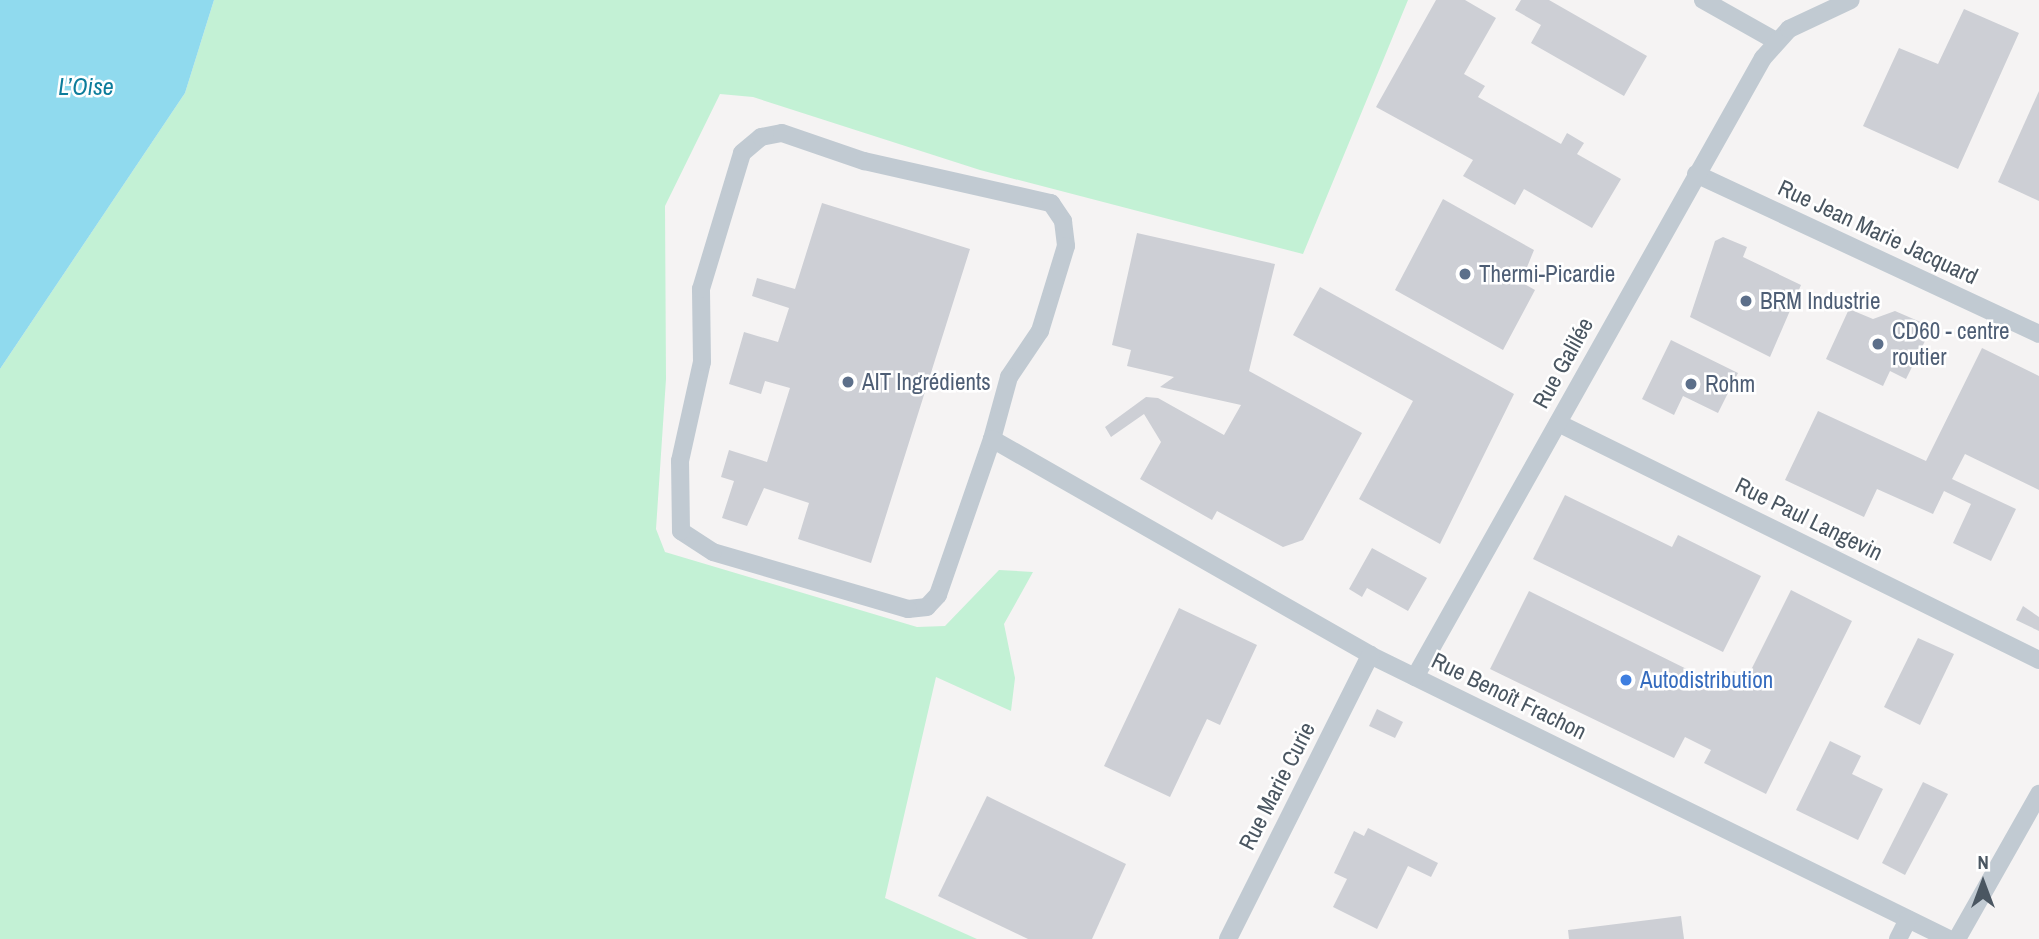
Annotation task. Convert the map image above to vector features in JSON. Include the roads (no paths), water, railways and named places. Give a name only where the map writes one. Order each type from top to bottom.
[{"type":"street","points":[[1703,0],[1776,41],[1851,0]]},
{"type":"street","name":"Rue Galilée","points":[[1415,677],[1696,174],[1776,41]]},
{"type":"street","points":[[782,133],[864,160],[1051,204],[1063,221],[1066,246],[1040,331],[1009,377],[992,439],[938,595],[927,607],[908,609],[712,552],[681,531],[680,461],[702,362],[701,289],[742,153],[761,137],[782,133]]},
{"type":"street","name":"Rue Jean Marie Jacquard","points":[[1696,174],[2039,334]]},
{"type":"street","name":"Rue Paul Langevin","points":[[1558,423],[2039,660]]},
{"type":"street","name":"Rue Benoît Frachon","points":[[992,439],[1370,654],[1949,939]]},
{"type":"street","name":"Rue Marie Curie","points":[[1228,939],[1370,654]]},
{"type":"street","points":[[1957,939],[2039,794]]},
{"type":"street","points":[[1898,939],[1908,919]]},
{"type":"water","name":"L’Oise","points":[[0,0],[214,0],[185,93],[0,369]]},
{"type":"place","name":"Thermi-Picardie","points":[[1465,274]]},
{"type":"place","name":"BRM Industrie","points":[[1746,301]]},
{"type":"place","name":"CD60 - centre routier","points":[[1878,344]]},
{"type":"place","name":"AIT Ingrédients","points":[[848,382]]},
{"type":"place","name":"Rohm","points":[[1691,384]]},
{"type":"place","name":"Autodistribution","points":[[1626,680]]}]
